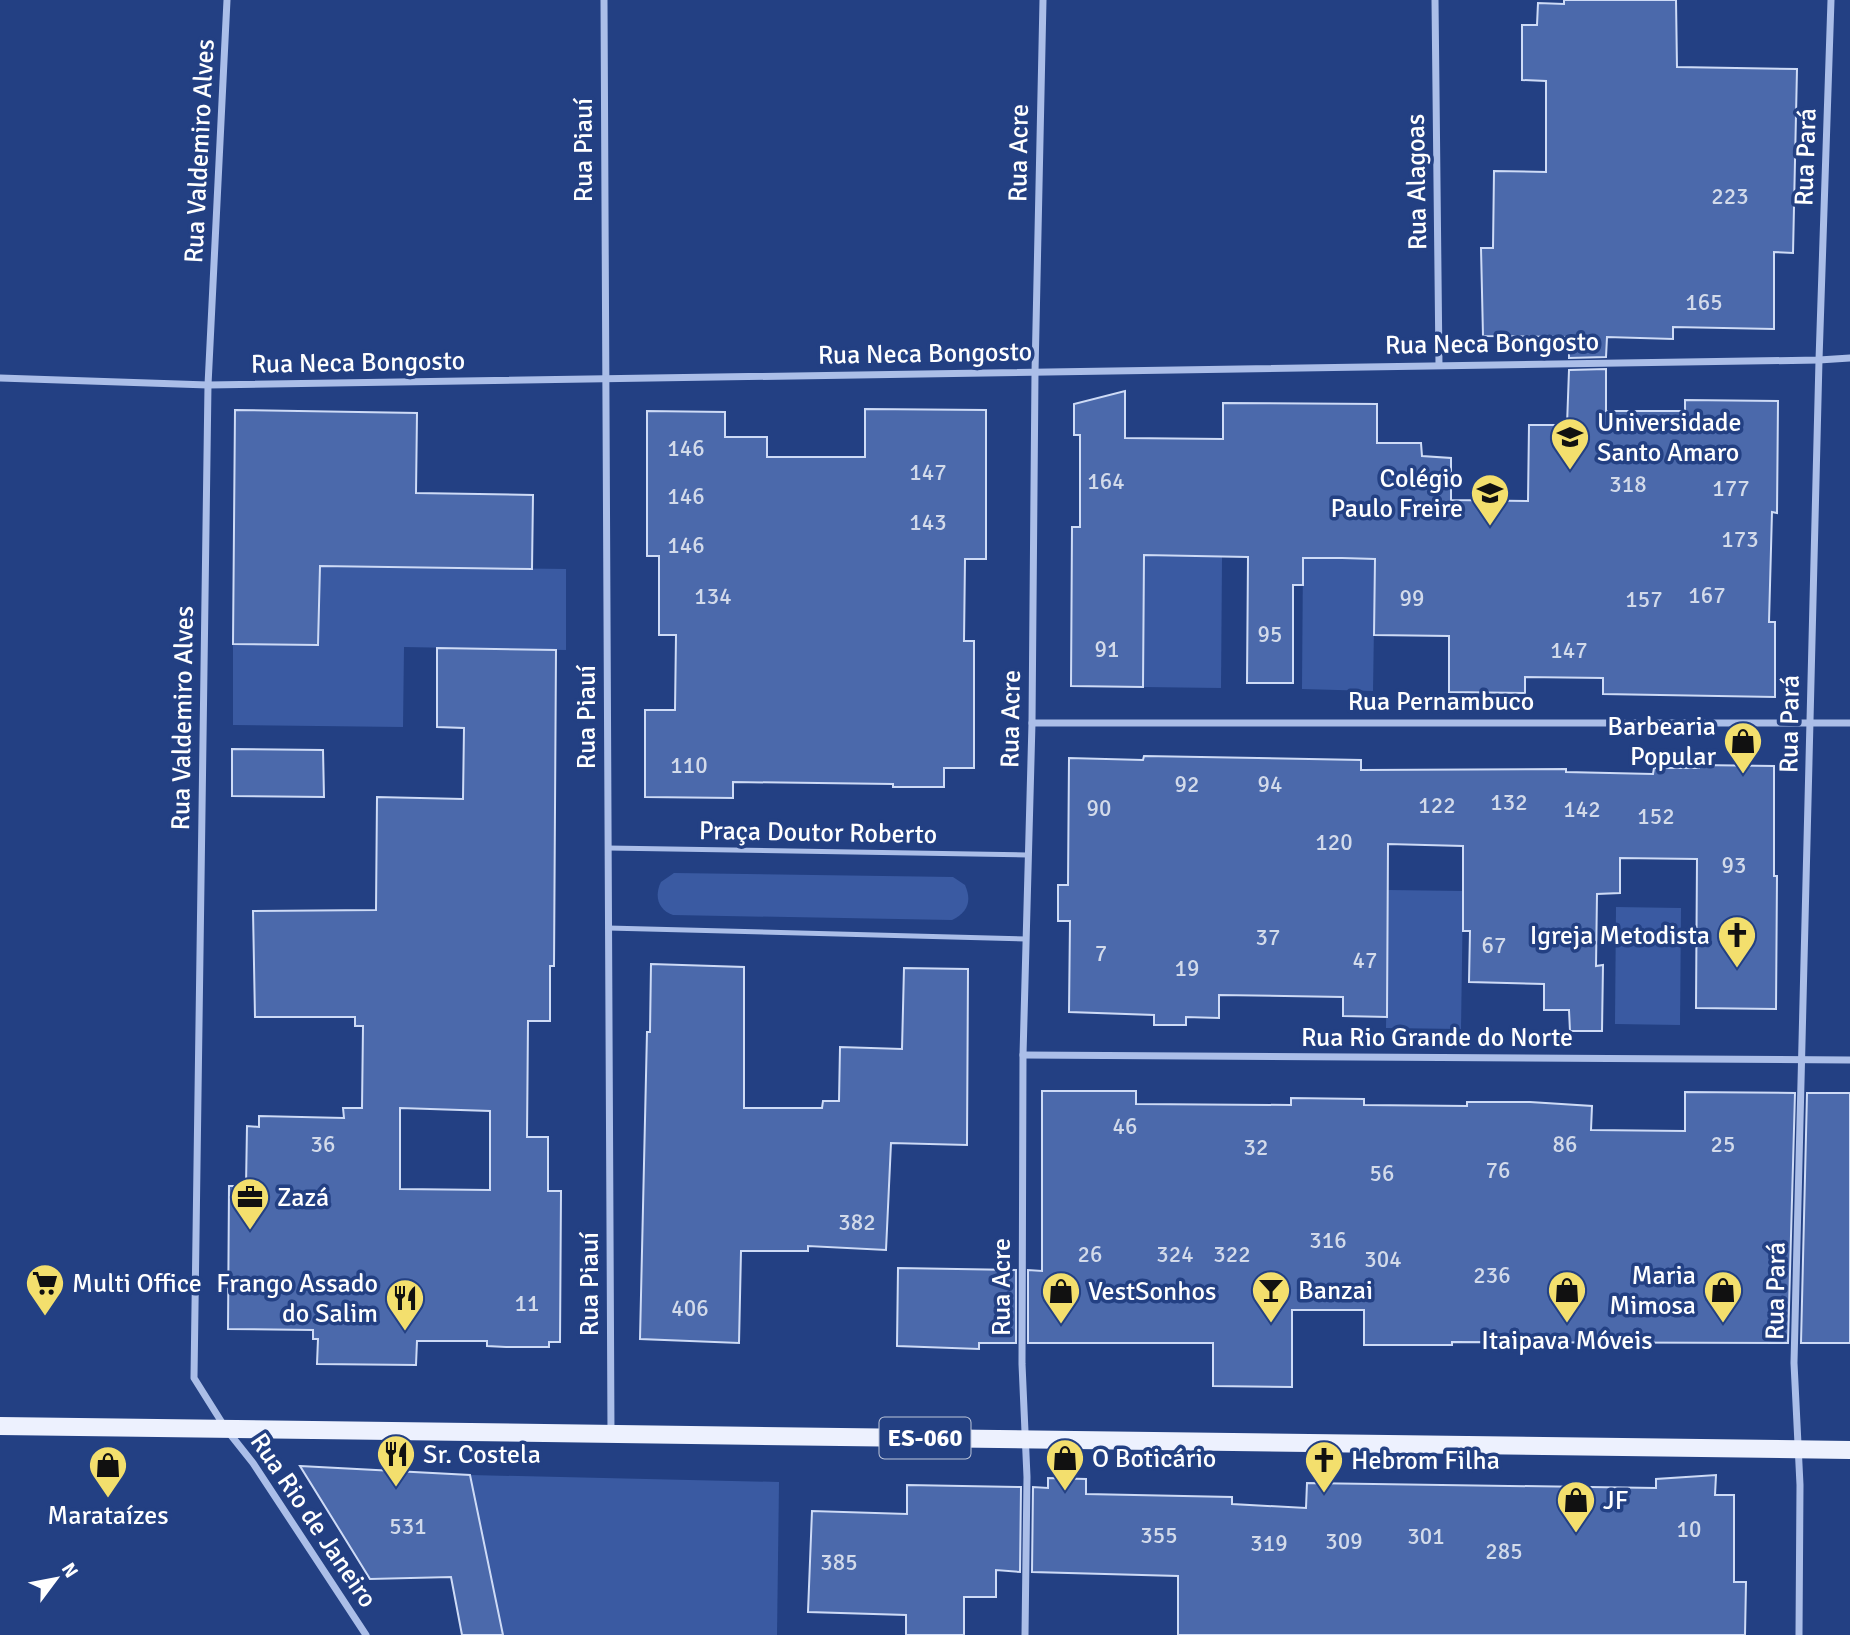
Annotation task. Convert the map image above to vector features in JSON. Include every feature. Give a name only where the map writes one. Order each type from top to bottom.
[{"type":"main road","name":"ES-060","points":[[0,1426],[1850,1450]]},
{"type":"street","name":"Rua Valdemiro Alves","points":[[226,1429],[194,1378],[208,385],[228,0]]},
{"type":"street","name":"Rua Piauí","points":[[604,0],[611,1434]]},
{"type":"street","name":"Rua Acre","points":[[1025,1635],[1027,1440],[1022,1364],[1023,1055],[1032,723],[1042,0]]},
{"type":"street","name":"Rua Alagoas","points":[[1435,0],[1439,365]]},
{"type":"street","name":"Rua Pará","points":[[1799,1635],[1798,1450],[1794,1363],[1819,360],[1831,0]]},
{"type":"street","name":"Rua Neca Bongosto","points":[[0,378],[208,385],[1850,358]]},
{"type":"street","name":"Rua Pernambuco","points":[[1032,723],[1850,723]]},
{"type":"street","name":"Rua Rio Grande do Norte","points":[[1023,1055],[1850,1060]]},
{"type":"street","name":"Rua Rio de Janeiro","points":[[226,1429],[253,1463],[366,1635]]},
{"type":"lane","name":"Praça Doutor Roberto","points":[[608,848],[1027,855]]},
{"type":"lane","points":[[608,928],[1026,939]]},
{"type":"shaded area","points":[[1144,555],[1222,557],[1221,688],[1143,687]]},
{"type":"shaded area","points":[[1303,558],[1375,559],[1373,691],[1302,689]]},
{"type":"shaded area","points":[[320,566],[566,569],[566,650],[404,647],[403,727],[233,725],[233,644],[318,645]]},
{"type":"shaded area","points":[[674,873],[953,877],[965,885],[968,901],[965,910],[952,920],[673,915],[661,906],[658,892],[661,882]]},
{"type":"shaded area","points":[[1388,890],[1463,891],[1461,1029],[1386,1028]]},
{"type":"shaded area","points":[[1616,907],[1681,908],[1680,1025],[1615,1024]]},
{"type":"shaded area","points":[[470,1475],[779,1482],[777,1635],[503,1635]]},
{"type":"building","points":[[1564,0],[1676,0],[1677,67],[1797,69],[1793,253],[1774,252],[1774,329],[1673,327],[1673,339],[1607,337],[1606,357],[1569,358],[1569,337],[1483,336],[1481,248],[1493,248],[1494,171],[1546,172],[1546,81],[1522,80],[1522,25],[1537,25],[1538,3],[1564,4]]},
{"type":"building","points":[[1606,369],[1606,411],[1685,411],[1685,400],[1778,401],[1777,513],[1772,512],[1769,622],[1775,622],[1775,697],[1603,694],[1603,678],[1525,677],[1525,693],[1449,692],[1449,636],[1374,635],[1375,559],[1342,558],[1303,558],[1303,585],[1293,585],[1293,683],[1247,683],[1248,557],[1144,555],[1143,687],[1071,686],[1072,527],[1080,527],[1080,435],[1074,435],[1074,404],[1125,391],[1125,438],[1223,439],[1223,403],[1377,404],[1377,443],[1421,443],[1422,456],[1451,458],[1451,500],[1528,501],[1529,425],[1567,425],[1569,370]]},
{"type":"building","points":[[865,409],[986,410],[986,559],[965,559],[964,641],[974,641],[974,768],[944,768],[944,787],[733,782],[733,798],[645,797],[645,710],[675,710],[676,635],[659,635],[659,556],[647,556],[647,411],[725,412],[725,437],[767,437],[767,457],[865,457]]},
{"type":"building","points":[[235,410],[417,413],[416,493],[533,495],[532,569],[320,566],[318,645],[233,644]]},
{"type":"building","points":[[437,648],[556,650],[554,966],[550,966],[550,1021],[528,1021],[527,1137],[548,1137],[548,1191],[561,1191],[560,1342],[549,1342],[549,1347],[506,1347],[487,1346],[487,1341],[417,1341],[416,1365],[317,1364],[318,1339],[313,1339],[313,1330],[228,1329],[229,1186],[246,1186],[247,1126],[259,1127],[259,1116],[344,1118],[343,1108],[362,1108],[363,1026],[355,1026],[355,1017],[255,1017],[253,911],[376,910],[377,797],[463,799],[464,728],[437,727]],"holes":[[[400,1108],[490,1111],[490,1190],[400,1189]]]},
{"type":"building","points":[[232,749],[323,750],[324,797],[232,796]]},
{"type":"building","points":[[1144,756],[1361,760],[1361,770],[1566,769],[1566,772],[1653,774],[1654,768],[1699,768],[1699,765],[1774,766],[1776,1009],[1696,1008],[1697,859],[1620,858],[1620,893],[1597,894],[1596,966],[1603,965],[1602,1031],[1570,1031],[1569,1010],[1544,1010],[1544,984],[1469,982],[1470,931],[1463,931],[1463,846],[1388,844],[1387,1017],[1343,1016],[1343,997],[1219,995],[1219,1018],[1186,1017],[1186,1025],[1154,1025],[1154,1015],[1069,1012],[1070,921],[1058,921],[1058,885],[1068,885],[1069,758],[1143,760]]},
{"type":"building","points":[[651,964],[744,967],[744,1108],[822,1108],[823,1101],[839,1101],[840,1047],[902,1049],[904,968],[968,969],[967,1145],[891,1143],[886,1250],[808,1246],[808,1251],[741,1251],[739,1343],[640,1339]]},
{"type":"building","points":[[1042,1091],[1136,1091],[1136,1104],[1291,1105],[1291,1098],[1364,1099],[1364,1105],[1467,1106],[1467,1102],[1530,1102],[1592,1106],[1591,1130],[1685,1131],[1685,1092],[1795,1093],[1788,1343],[1452,1342],[1452,1345],[1364,1345],[1364,1310],[1292,1310],[1292,1387],[1213,1386],[1213,1343],[1028,1343],[1028,1270],[1042,1271]]},
{"type":"building","points":[[1807,1093],[1850,1093],[1850,1343],[1801,1343]]},
{"type":"building","points":[[898,1268],[1016,1270],[1016,1343],[979,1343],[979,1349],[897,1346]]},
{"type":"building","points":[[300,1466],[470,1475],[503,1635],[462,1635],[451,1577],[370,1579]]},
{"type":"building","points":[[1716,1475],[1715,1495],[1734,1495],[1734,1582],[1746,1582],[1745,1635],[1178,1635],[1178,1576],[1032,1572],[1033,1487],[1048,1488],[1048,1478],[1086,1479],[1086,1494],[1232,1497],[1232,1504],[1306,1508],[1307,1483],[1656,1488],[1656,1479]]},
{"type":"building","points":[[907,1485],[1021,1487],[1020,1572],[996,1570],[996,1597],[964,1597],[964,1635],[906,1635],[906,1615],[808,1612],[812,1511],[907,1514]]},
{"type":"place","name":"Universidade Santo Amaro","points":[[1570,471]]},
{"type":"place","name":"Colégio Paulo Freire","points":[[1490,527]]},
{"type":"place","name":"Barbearia Popular","points":[[1743,775]]},
{"type":"place","name":"Igreja Metodista","points":[[1737,969]]},
{"type":"place","name":"Zazá","points":[[250,1231]]},
{"type":"place","name":"Multi Office","points":[[45,1317]]},
{"type":"place","name":"Banzai","points":[[1271,1324]]},
{"type":"place","name":"Itaipava Móveis","points":[[1567,1324]]},
{"type":"place","name":"Maria Mimosa","points":[[1723,1324]]},
{"type":"place","name":"VestSonhos","points":[[1061,1325]]},
{"type":"place","name":"Frango Assado do Salim","points":[[405,1332]]},
{"type":"place","name":"Sr. Costela","points":[[396,1488]]},
{"type":"place","name":"O Boticário","points":[[1065,1492]]},
{"type":"place","name":"Hebrom Filha","points":[[1324,1494]]},
{"type":"place","name":"Marataízes","points":[[108,1499]]},
{"type":"place","name":"JF","points":[[1576,1534]]}]
